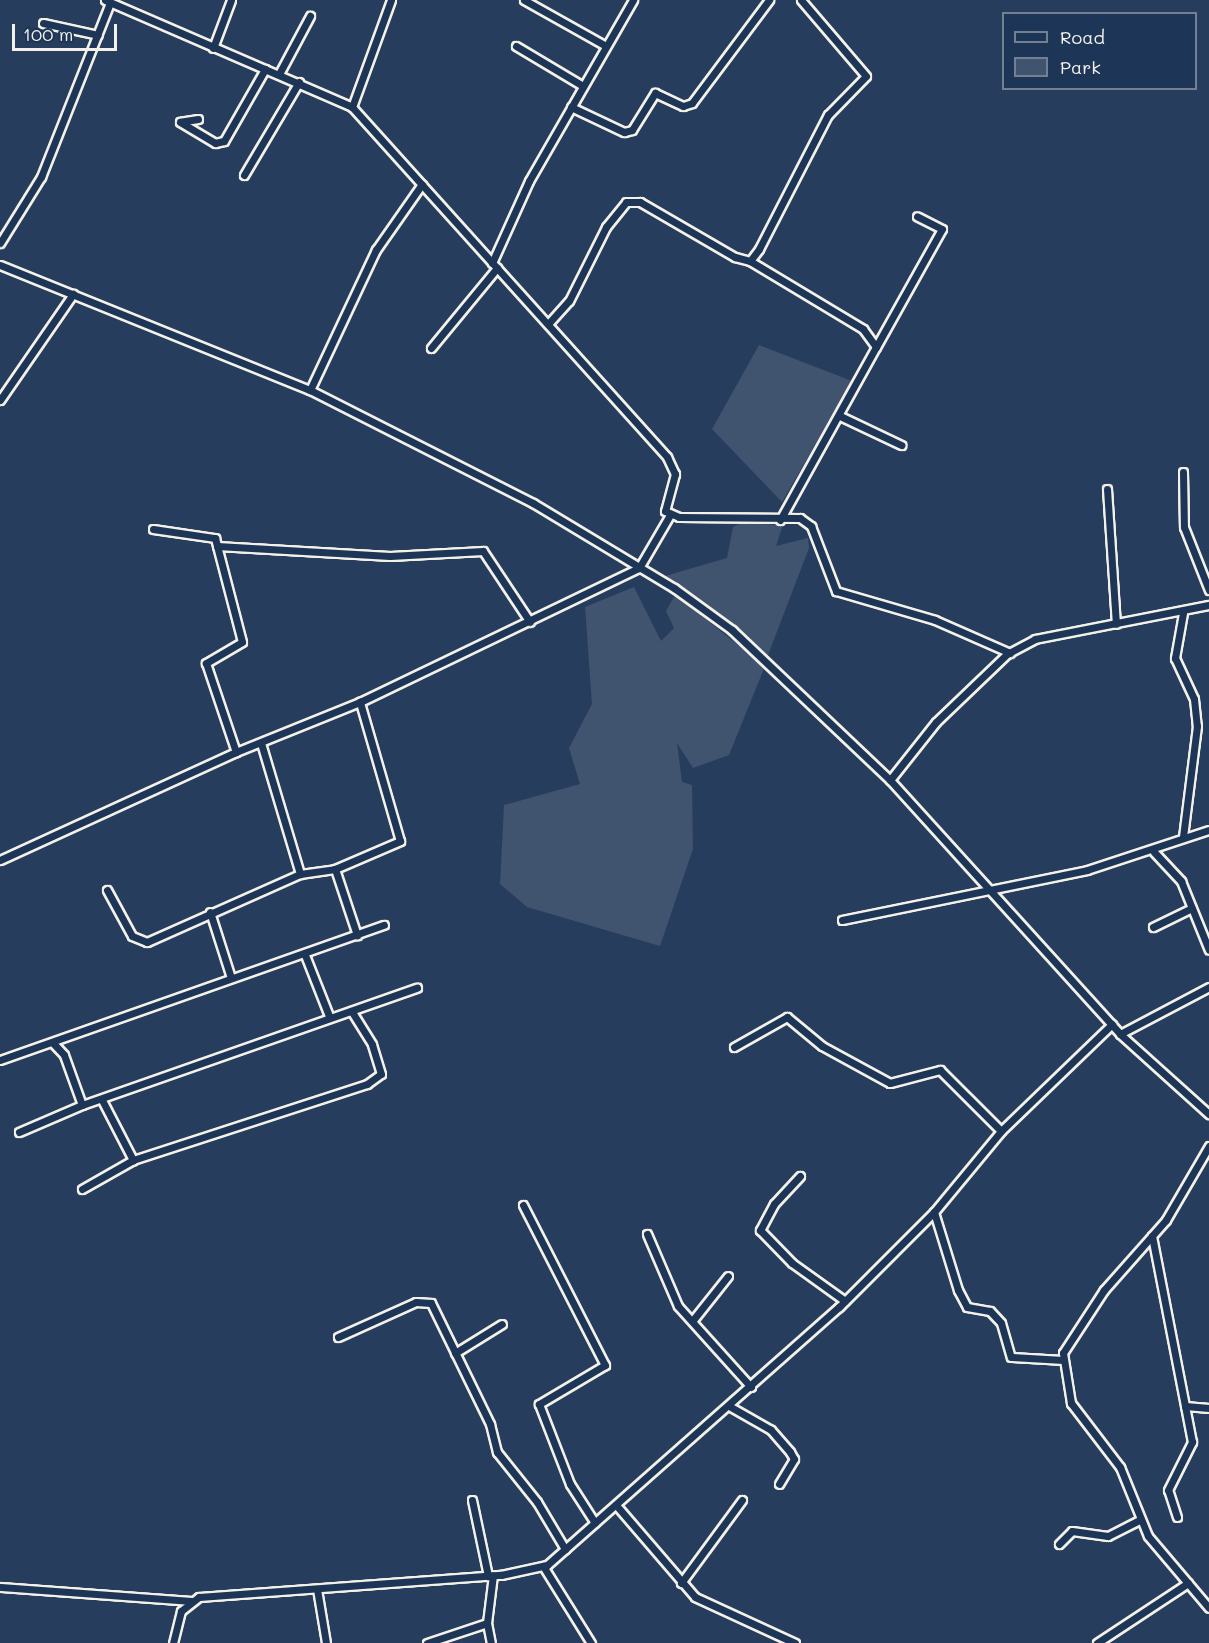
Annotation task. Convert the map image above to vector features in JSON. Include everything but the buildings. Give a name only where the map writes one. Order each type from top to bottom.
[{"type":"street","points":[[213,48],[231,0]]},
{"type":"street","points":[[352,107],[391,0]]},
{"type":"street","points":[[524,0],[606,46]]},
{"type":"street","points":[[431,348],[495,266],[571,107],[633,0]]},
{"type":"street","points":[[571,107],[624,132],[633,130],[655,93],[683,106],[692,103],[769,0]]},
{"type":"street","points":[[750,261],[828,115],[866,76],[801,0]]},
{"type":"street","points":[[0,243],[41,177],[98,35],[108,1],[213,48],[299,82],[352,107],[667,457],[675,474],[666,503],[670,515],[639,568],[531,622],[360,702],[236,752],[0,860]]},
{"type":"street","points":[[279,75],[310,16]]},
{"type":"street","points":[[43,23],[98,35]]},
{"type":"street","points":[[516,46],[583,86]]},
{"type":"street","points":[[198,119],[180,122],[215,143],[224,141],[265,69]]},
{"type":"street","points":[[244,175],[299,82]]},
{"type":"street","points":[[310,390],[376,250],[422,184]]},
{"type":"street","points":[[548,324],[569,301],[606,227],[626,202],[640,202],[717,248],[750,261],[863,329],[876,347]]},
{"type":"street","points":[[780,519],[840,416],[942,229],[917,216]]},
{"type":"street","points":[[0,265],[310,390],[533,503],[639,568],[732,630],[890,780],[984,888],[1120,1034],[1209,1114]]},
{"type":"street","points":[[0,400],[73,294]]},
{"type":"street","points":[[840,416],[901,445]]},
{"type":"street","points":[[1183,472],[1184,527],[1209,590]]},
{"type":"street","points":[[1107,489],[1116,624]]},
{"type":"street","points":[[670,515],[800,518],[811,526],[836,591],[847,599],[935,620],[1010,653]]},
{"type":"street","points":[[153,529],[209,535],[217,546],[242,642],[206,663],[236,752]]},
{"type":"street","points":[[217,546],[390,556],[483,551],[531,622]]},
{"type":"street","points":[[890,780],[936,722],[1010,653],[1035,639],[1182,613],[1209,605]]},
{"type":"street","points":[[1182,613],[1175,658],[1194,699],[1197,726],[1183,837]]},
{"type":"street","points":[[107,890],[138,941],[147,942],[210,912],[300,874],[335,869],[400,841],[360,702]]},
{"type":"street","points":[[261,743],[300,874]]},
{"type":"street","points":[[842,920],[1154,852],[1183,837],[1209,830]]},
{"type":"street","points":[[1154,852],[1181,881],[1209,950]]},
{"type":"street","points":[[335,869],[357,935]]},
{"type":"street","points":[[1153,927],[1192,908]]},
{"type":"street","points":[[210,912],[231,978]]},
{"type":"street","points":[[0,1060],[231,978],[305,955],[384,925]]},
{"type":"street","points":[[305,955],[329,1016]]},
{"type":"street","points":[[1120,1034],[1209,987]]},
{"type":"street","points":[[20,1132],[82,1105],[102,1100],[329,1016],[351,1011],[417,988]]},
{"type":"street","points":[[82,1189],[133,1160],[367,1084],[381,1074],[372,1044],[351,1011]]},
{"type":"street","points":[[734,1047],[787,1017],[822,1046],[890,1083],[940,1070],[1001,1131]]},
{"type":"street","points":[[0,1587],[191,1601],[490,1576],[543,1566],[751,1387],[845,1300],[934,1212],[1001,1131],[1112,1024]]},
{"type":"street","points":[[53,1043],[64,1054],[82,1105]]},
{"type":"street","points":[[102,1100],[133,1160]]},
{"type":"street","points":[[1209,1146],[1152,1236],[1104,1290],[1063,1353],[1071,1403],[1120,1467],[1139,1520],[1209,1608]]},
{"type":"street","points":[[801,1176],[774,1204],[760,1230],[792,1263],[845,1300]]},
{"type":"street","points":[[523,1205],[605,1365],[540,1404],[575,1494],[595,1523]]},
{"type":"street","points":[[934,1212],[958,1290],[967,1307],[990,1311],[1001,1323],[1011,1357],[1064,1360]]},
{"type":"street","points":[[647,1234],[678,1306],[751,1387]]},
{"type":"street","points":[[1152,1236],[1192,1442],[1168,1490],[1177,1517]]},
{"type":"street","points":[[693,1320],[728,1276]]},
{"type":"street","points":[[338,1337],[424,1299],[455,1353],[490,1424],[497,1452],[537,1502],[565,1549]]},
{"type":"street","points":[[455,1353],[502,1324]]},
{"type":"street","points":[[729,1406],[771,1430],[790,1452],[794,1459],[779,1484]]},
{"type":"street","points":[[1185,1406],[1209,1408]]},
{"type":"street","points":[[472,1500],[490,1576],[487,1623],[491,1643]]},
{"type":"street","points":[[681,1583],[742,1500]]},
{"type":"street","points":[[616,1505],[695,1597],[795,1643]]},
{"type":"street","points":[[1059,1544],[1072,1531],[1108,1536],[1139,1520]]},
{"type":"street","points":[[543,1566],[591,1643]]},
{"type":"street","points":[[1097,1643],[1188,1582]]},
{"type":"street","points":[[317,1589],[326,1643]]},
{"type":"street","points":[[173,1643],[181,1611],[191,1601]]},
{"type":"street","points":[[427,1643],[487,1623]]},
{"type":"green space","points":[[759,345],[852,381],[782,502],[712,429]]},
{"type":"green space","points":[[741,523],[783,525],[776,546],[808,538],[809,548],[768,655],[665,576],[727,558],[733,527]]},
{"type":"green space","points":[[634,587],[661,641],[674,628],[666,611],[675,595],[765,666],[729,755],[693,768],[677,743],[682,782],[692,785],[693,849],[660,946],[527,907],[500,884],[504,805],[580,784],[569,748],[592,704],[585,607]]}]
